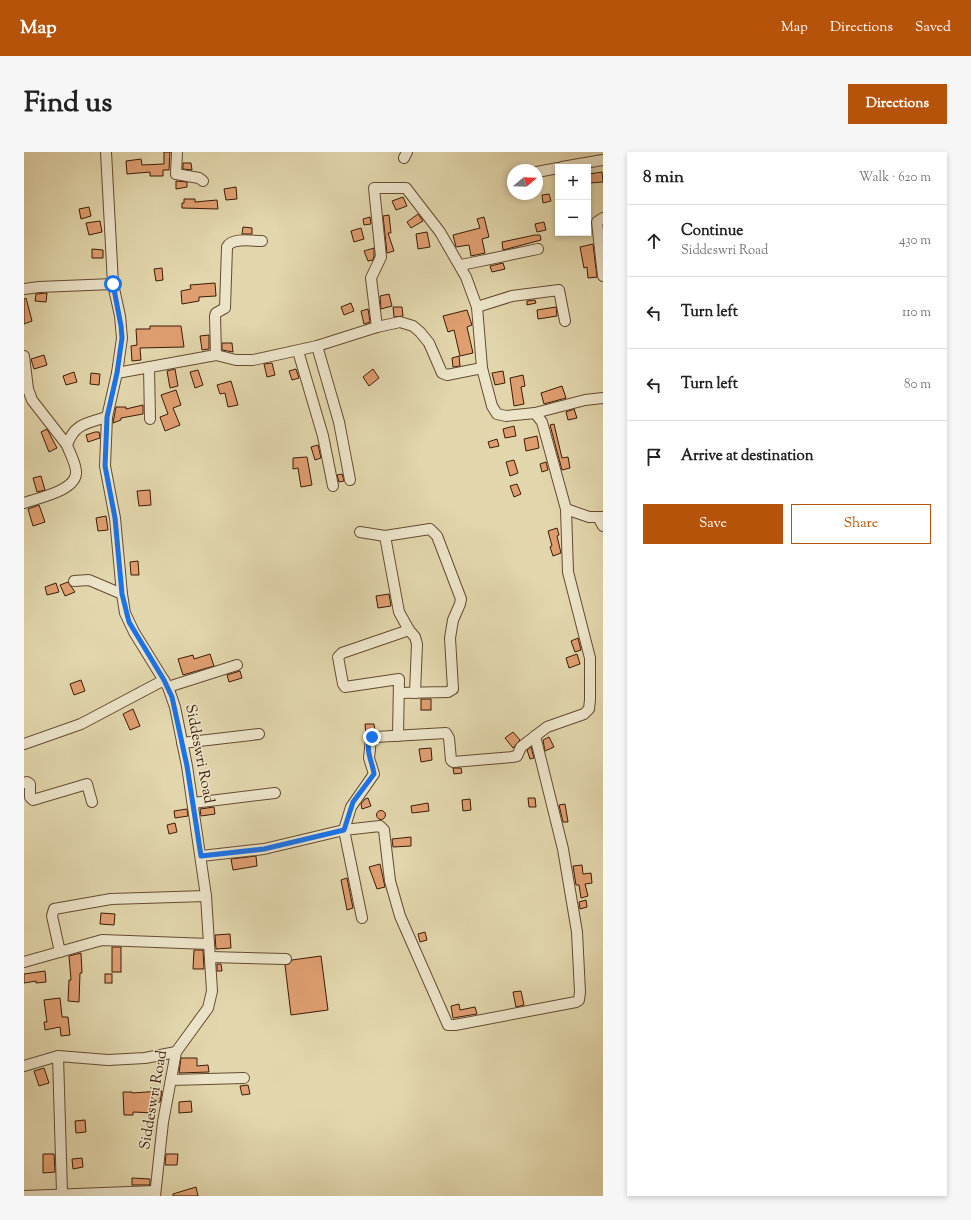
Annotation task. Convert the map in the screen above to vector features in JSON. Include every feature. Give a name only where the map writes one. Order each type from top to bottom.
[{"type":"street","name":"Siddeswri Road","points":[[106,152],[113,284],[122,338],[117,373],[107,417],[105,466],[115,518],[122,594],[129,622],[166,684],[175,707],[193,803],[201,856],[206,896],[212,991],[210,1004],[176,1052],[163,1122],[155,1193]]},
{"type":"street","points":[[177,152],[176,174],[199,178],[203,181]]},
{"type":"street","points":[[580,164],[603,160]]},
{"type":"street","points":[[543,171],[555,169]]},
{"type":"street","points":[[377,327],[371,278],[381,257],[374,188],[406,188],[440,232],[461,265],[477,307],[482,368],[492,406],[497,414],[506,416],[534,413],[585,400],[603,398]]},
{"type":"street","points":[[603,218],[597,222],[603,276]]},
{"type":"street","points":[[216,355],[215,316],[225,308],[229,244],[235,241],[262,241]]},
{"type":"street","points":[[461,265],[538,248]]},
{"type":"street","points":[[24,289],[39,286],[113,284]]},
{"type":"street","points":[[477,307],[512,296],[559,290],[565,321]]},
{"type":"street","points":[[117,373],[216,355],[245,361],[298,351],[377,327],[400,322],[412,326],[429,343],[442,373],[447,374],[482,368]]},
{"type":"street","points":[[317,346],[339,422],[350,480]]},
{"type":"street","points":[[298,351],[321,431],[333,486]]},
{"type":"street","points":[[24,356],[26,390],[67,445],[76,475],[72,484],[64,489],[24,503]]},
{"type":"street","points":[[149,367],[150,419]]},
{"type":"street","points":[[362,918],[344,830],[353,802],[374,774],[368,758],[371,738],[447,734],[451,760],[455,762],[515,757],[521,748],[551,725],[584,714],[588,709],[590,700],[590,658],[568,572],[566,509],[542,422],[534,413]]},
{"type":"street","points":[[67,445],[70,434],[75,429],[107,417]]},
{"type":"street","points":[[566,509],[584,516],[600,517],[603,526]]},
{"type":"street","points":[[360,532],[385,536],[430,529],[434,530],[460,599],[460,604],[452,620],[450,638],[453,689],[448,692],[399,693]]},
{"type":"street","points":[[385,536],[399,612],[409,630],[415,637],[417,644],[415,693]]},
{"type":"street","points":[[74,581],[89,580],[122,594]]},
{"type":"street","points":[[398,736],[400,680],[398,678],[346,688],[343,684],[338,657],[342,653],[409,630]]},
{"type":"street","points":[[24,744],[81,724],[166,684],[237,665]]},
{"type":"street","points":[[182,743],[259,734]]},
{"type":"street","points":[[201,856],[264,849],[344,830],[380,826],[384,830],[390,881],[400,916],[448,1025],[455,1025],[576,1002],[579,1000],[580,992],[577,932],[560,832],[535,736]]},
{"type":"street","points":[[24,783],[27,782],[30,784],[30,797],[33,800],[87,784],[92,802]]},
{"type":"street","points":[[193,803],[275,793]]},
{"type":"street","points":[[60,952],[52,916],[54,908],[103,900],[206,896]]},
{"type":"street","points":[[24,962],[102,940],[209,944]]},
{"type":"street","points":[[210,957],[286,959]]},
{"type":"street","points":[[24,1066],[58,1056],[108,1060],[145,1058],[176,1052]]},
{"type":"street","points":[[58,1056],[62,1193]]},
{"type":"street","points":[[171,1080],[244,1078]]},
{"type":"street","points":[[26,1196],[62,1193],[155,1193]]},
{"type":"building","points":[[164,152],[170,152],[169,170],[163,170],[163,176],[150,176],[150,172],[127,174],[126,161],[141,159],[142,165],[164,164]]},
{"type":"building","points":[[183,163],[191,163],[192,170],[183,169]]},
{"type":"building","points":[[602,172],[603,182],[591,183],[591,174]]},
{"type":"building","points":[[176,181],[187,182],[187,187],[176,189]]},
{"type":"building","points":[[236,187],[237,199],[226,200],[224,189]]},
{"type":"building","points":[[549,194],[551,201],[543,203],[543,195]]},
{"type":"building","points":[[403,197],[407,206],[396,210],[392,201]]},
{"type":"building","points":[[184,199],[195,199],[195,202],[217,200],[218,209],[182,208]]},
{"type":"building","points":[[89,207],[91,216],[81,219],[79,209]]},
{"type":"building","points":[[418,214],[423,221],[411,228],[407,222]]},
{"type":"building","points":[[389,215],[391,233],[388,233],[394,251],[387,253],[383,216]]},
{"type":"building","points":[[370,217],[371,224],[364,225],[363,219]]},
{"type":"building","points":[[484,217],[489,237],[482,239],[485,253],[471,256],[469,245],[456,247],[453,235],[480,228],[477,219]]},
{"type":"building","points":[[100,221],[102,232],[89,235],[86,223]]},
{"type":"building","points":[[544,222],[546,230],[537,232],[535,224]]},
{"type":"building","points":[[243,227],[252,228],[252,234],[242,234]]},
{"type":"building","points":[[361,228],[364,239],[354,242],[351,231]]},
{"type":"building","points":[[427,232],[430,247],[418,249],[416,234]]},
{"type":"building","points":[[540,235],[541,240],[503,250],[502,242]]},
{"type":"building","points":[[593,244],[597,277],[588,278],[587,267],[584,268],[580,247]]},
{"type":"building","points":[[374,248],[373,260],[368,261],[364,251]]},
{"type":"building","points":[[92,249],[103,250],[103,258],[92,258]]},
{"type":"building","points":[[503,263],[505,269],[492,272],[490,266]]},
{"type":"building","points":[[162,268],[163,280],[156,281],[154,269]]},
{"type":"building","points":[[215,283],[216,296],[199,297],[199,301],[182,304],[181,291],[191,289],[190,285]]},
{"type":"building","points":[[47,293],[46,302],[35,301],[36,294]]},
{"type":"building","points":[[389,294],[392,306],[381,309],[380,296]]},
{"type":"building","points":[[26,298],[32,321],[24,324],[24,299]]},
{"type":"building","points":[[535,300],[536,303],[527,305],[527,301]]},
{"type":"building","points":[[351,303],[354,311],[344,315],[341,307]]},
{"type":"building","points":[[393,307],[402,307],[403,316],[394,317]]},
{"type":"building","points":[[556,307],[557,316],[538,319],[537,310]]},
{"type":"building","points":[[368,309],[370,322],[364,324],[361,311]]},
{"type":"building","points":[[467,310],[472,325],[467,327],[473,353],[460,356],[454,330],[448,332],[443,316]]},
{"type":"building","points":[[150,326],[181,326],[184,347],[140,348],[141,360],[132,361],[131,346],[137,345],[136,329],[150,329]]},
{"type":"building","points":[[209,335],[209,349],[202,350],[200,336]]},
{"type":"building","points":[[222,343],[232,343],[233,352],[222,350]]},
{"type":"building","points":[[44,355],[47,365],[34,369],[31,359]]},
{"type":"building","points":[[459,356],[460,366],[453,367],[452,358]]},
{"type":"building","points":[[272,363],[275,375],[267,377],[264,364]]},
{"type":"building","points":[[175,369],[178,386],[170,388],[167,371]]},
{"type":"building","points":[[296,369],[299,378],[292,380],[289,371]]},
{"type":"building","points":[[373,369],[379,378],[369,386],[363,377]]},
{"type":"building","points":[[198,370],[203,385],[195,388],[190,372]]},
{"type":"building","points":[[503,371],[505,383],[495,385],[492,373]]},
{"type":"building","points":[[74,372],[77,382],[66,385],[63,376]]},
{"type":"building","points":[[91,373],[100,374],[99,385],[90,384]]},
{"type":"building","points":[[523,375],[525,386],[521,387],[524,404],[514,406],[510,378]]},
{"type":"building","points":[[231,381],[238,405],[228,407],[225,393],[220,394],[217,385]]},
{"type":"building","points":[[562,386],[566,398],[544,404],[541,393]]},
{"type":"building","points":[[176,390],[181,405],[173,408],[180,425],[165,431],[160,417],[168,414],[161,395]]},
{"type":"building","points":[[143,405],[143,414],[121,418],[121,420],[113,423],[116,407],[126,407],[126,409]]},
{"type":"building","points":[[574,409],[577,418],[568,420],[566,412]]},
{"type":"building","points":[[554,424],[562,458],[568,457],[570,468],[562,470],[550,425]]},
{"type":"building","points":[[514,426],[516,436],[505,438],[503,429]]},
{"type":"building","points":[[47,429],[57,448],[49,452],[41,432]]},
{"type":"building","points":[[99,432],[100,438],[88,442],[86,435]]},
{"type":"building","points":[[537,436],[539,448],[526,451],[524,439]]},
{"type":"building","points":[[497,439],[499,446],[490,448],[488,442]]},
{"type":"building","points":[[318,445],[321,458],[315,460],[311,447]]},
{"type":"building","points":[[307,457],[312,485],[301,487],[298,468],[293,469],[293,458]]},
{"type":"building","points":[[514,460],[518,473],[510,476],[506,462]]},
{"type":"building","points":[[546,462],[548,470],[542,472],[540,464]]},
{"type":"building","points":[[342,474],[344,481],[339,482],[337,475]]},
{"type":"building","points":[[41,476],[45,490],[37,492],[33,478]]},
{"type":"building","points":[[517,484],[521,494],[514,497],[510,486]]},
{"type":"building","points":[[150,490],[151,505],[139,506],[137,491]]},
{"type":"building","points":[[39,505],[45,522],[33,526],[28,509]]},
{"type":"building","points":[[106,516],[108,530],[98,531],[96,518]]},
{"type":"building","points":[[557,528],[559,535],[557,536],[561,553],[553,556],[548,531]]},
{"type":"building","points":[[138,561],[139,575],[131,575],[130,562]]},
{"type":"building","points":[[68,582],[75,592],[65,596],[60,585]]},
{"type":"building","points":[[56,583],[59,592],[47,595],[45,587]]},
{"type":"building","points":[[389,594],[391,606],[378,608],[376,596]]},
{"type":"building","points":[[578,638],[581,650],[575,652],[571,641]]},
{"type":"building","points":[[210,654],[214,666],[183,675],[178,659],[193,655],[194,659]]},
{"type":"building","points":[[577,654],[580,664],[569,668],[566,658]]},
{"type":"building","points":[[240,671],[242,678],[229,682],[227,675]]},
{"type":"building","points":[[81,680],[85,691],[74,695],[70,684]]},
{"type":"building","points":[[421,699],[431,699],[431,710],[421,710]]},
{"type":"building","points":[[133,709],[140,726],[130,730],[123,714]]},
{"type":"building","points":[[365,724],[374,724],[375,731],[366,735]]},
{"type":"building","points":[[513,732],[520,740],[513,748],[505,738]]},
{"type":"building","points":[[549,737],[554,747],[545,751],[543,740]]},
{"type":"building","points":[[531,747],[534,758],[530,759],[527,750]]},
{"type":"building","points":[[431,748],[432,760],[421,762],[419,749]]},
{"type":"building","points":[[453,768],[461,768],[462,773],[454,774]]},
{"type":"building","points":[[368,798],[371,806],[362,809],[361,804]]},
{"type":"building","points":[[528,798],[535,798],[536,807],[529,807]]},
{"type":"building","points":[[470,799],[471,810],[463,811],[462,800]]},
{"type":"building","points":[[428,803],[429,811],[412,813],[411,806]]},
{"type":"building","points":[[565,804],[568,822],[563,822],[559,805]]},
{"type":"building","points":[[214,807],[215,814],[201,816],[200,809]]},
{"type":"building","points":[[187,809],[188,816],[175,818],[174,811]]},
{"type":"building","points":[[381,810],[386,815],[381,820],[376,815]]},
{"type":"building","points":[[175,823],[177,832],[169,834],[167,825]]},
{"type":"building","points":[[411,837],[411,846],[393,847],[392,839]]},
{"type":"building","points":[[256,856],[257,866],[233,870],[231,859]]},
{"type":"building","points":[[380,864],[385,887],[377,889],[369,867]]},
{"type":"building","points":[[582,865],[583,874],[591,873],[592,883],[585,884],[588,896],[581,898],[579,885],[576,885],[573,866]]},
{"type":"building","points":[[347,878],[353,908],[347,910],[341,880]]},
{"type":"building","points":[[586,900],[587,907],[580,909],[579,902]]},
{"type":"building","points":[[101,913],[115,914],[114,925],[100,924]]},
{"type":"building","points":[[425,932],[427,940],[420,942],[418,934]]},
{"type":"building","points":[[230,934],[231,948],[216,949],[215,935]]},
{"type":"building","points":[[112,947],[121,947],[121,972],[112,972]]},
{"type":"building","points":[[194,950],[203,950],[204,969],[193,969]]},
{"type":"building","points":[[81,953],[82,973],[80,973],[79,1002],[68,1001],[69,980],[71,980],[69,956]]},
{"type":"building","points":[[321,956],[328,1010],[291,1015],[285,965],[289,964],[292,960]]},
{"type":"building","points":[[217,964],[221,964],[222,971],[217,971]]},
{"type":"building","points":[[45,971],[46,982],[36,983],[36,981],[24,983],[24,974]]},
{"type":"building","points":[[105,974],[112,974],[112,983],[105,983]]},
{"type":"building","points":[[521,991],[524,1005],[516,1007],[513,992]]},
{"type":"building","points":[[60,998],[62,1017],[68,1017],[70,1035],[61,1036],[60,1027],[45,1030],[44,1022],[47,1022],[44,1000]]},
{"type":"building","points":[[459,1004],[460,1010],[475,1007],[477,1014],[453,1018],[451,1006]]},
{"type":"building","points":[[181,1058],[197,1058],[197,1066],[208,1065],[209,1072],[179,1073]]},
{"type":"building","points":[[44,1068],[49,1083],[39,1086],[34,1071]]},
{"type":"building","points":[[248,1085],[250,1094],[242,1095],[240,1086]]},
{"type":"building","points":[[162,1091],[160,1102],[154,1102],[154,1113],[133,1112],[133,1115],[124,1115],[123,1092],[132,1093]]},
{"type":"building","points":[[191,1101],[192,1112],[179,1113],[179,1102]]},
{"type":"building","points":[[85,1120],[86,1132],[76,1133],[75,1121]]},
{"type":"building","points":[[43,1154],[54,1154],[55,1172],[43,1173]]},
{"type":"building","points":[[166,1154],[178,1154],[177,1165],[165,1165]]},
{"type":"building","points":[[82,1158],[83,1167],[73,1169],[72,1159]]},
{"type":"building","points":[[132,1178],[150,1179],[150,1185],[132,1185]]},
{"type":"building","points":[[196,1187],[198,1196],[173,1196],[173,1194]]},
{"type":"route","points":[[113,284],[120,316],[122,338],[117,373],[107,417],[105,466],[115,518],[122,594],[125,613],[129,622],[164,680],[172,697],[187,766],[201,856],[264,849],[344,830],[353,802],[374,774],[368,758],[370,740],[372,737]]}]
